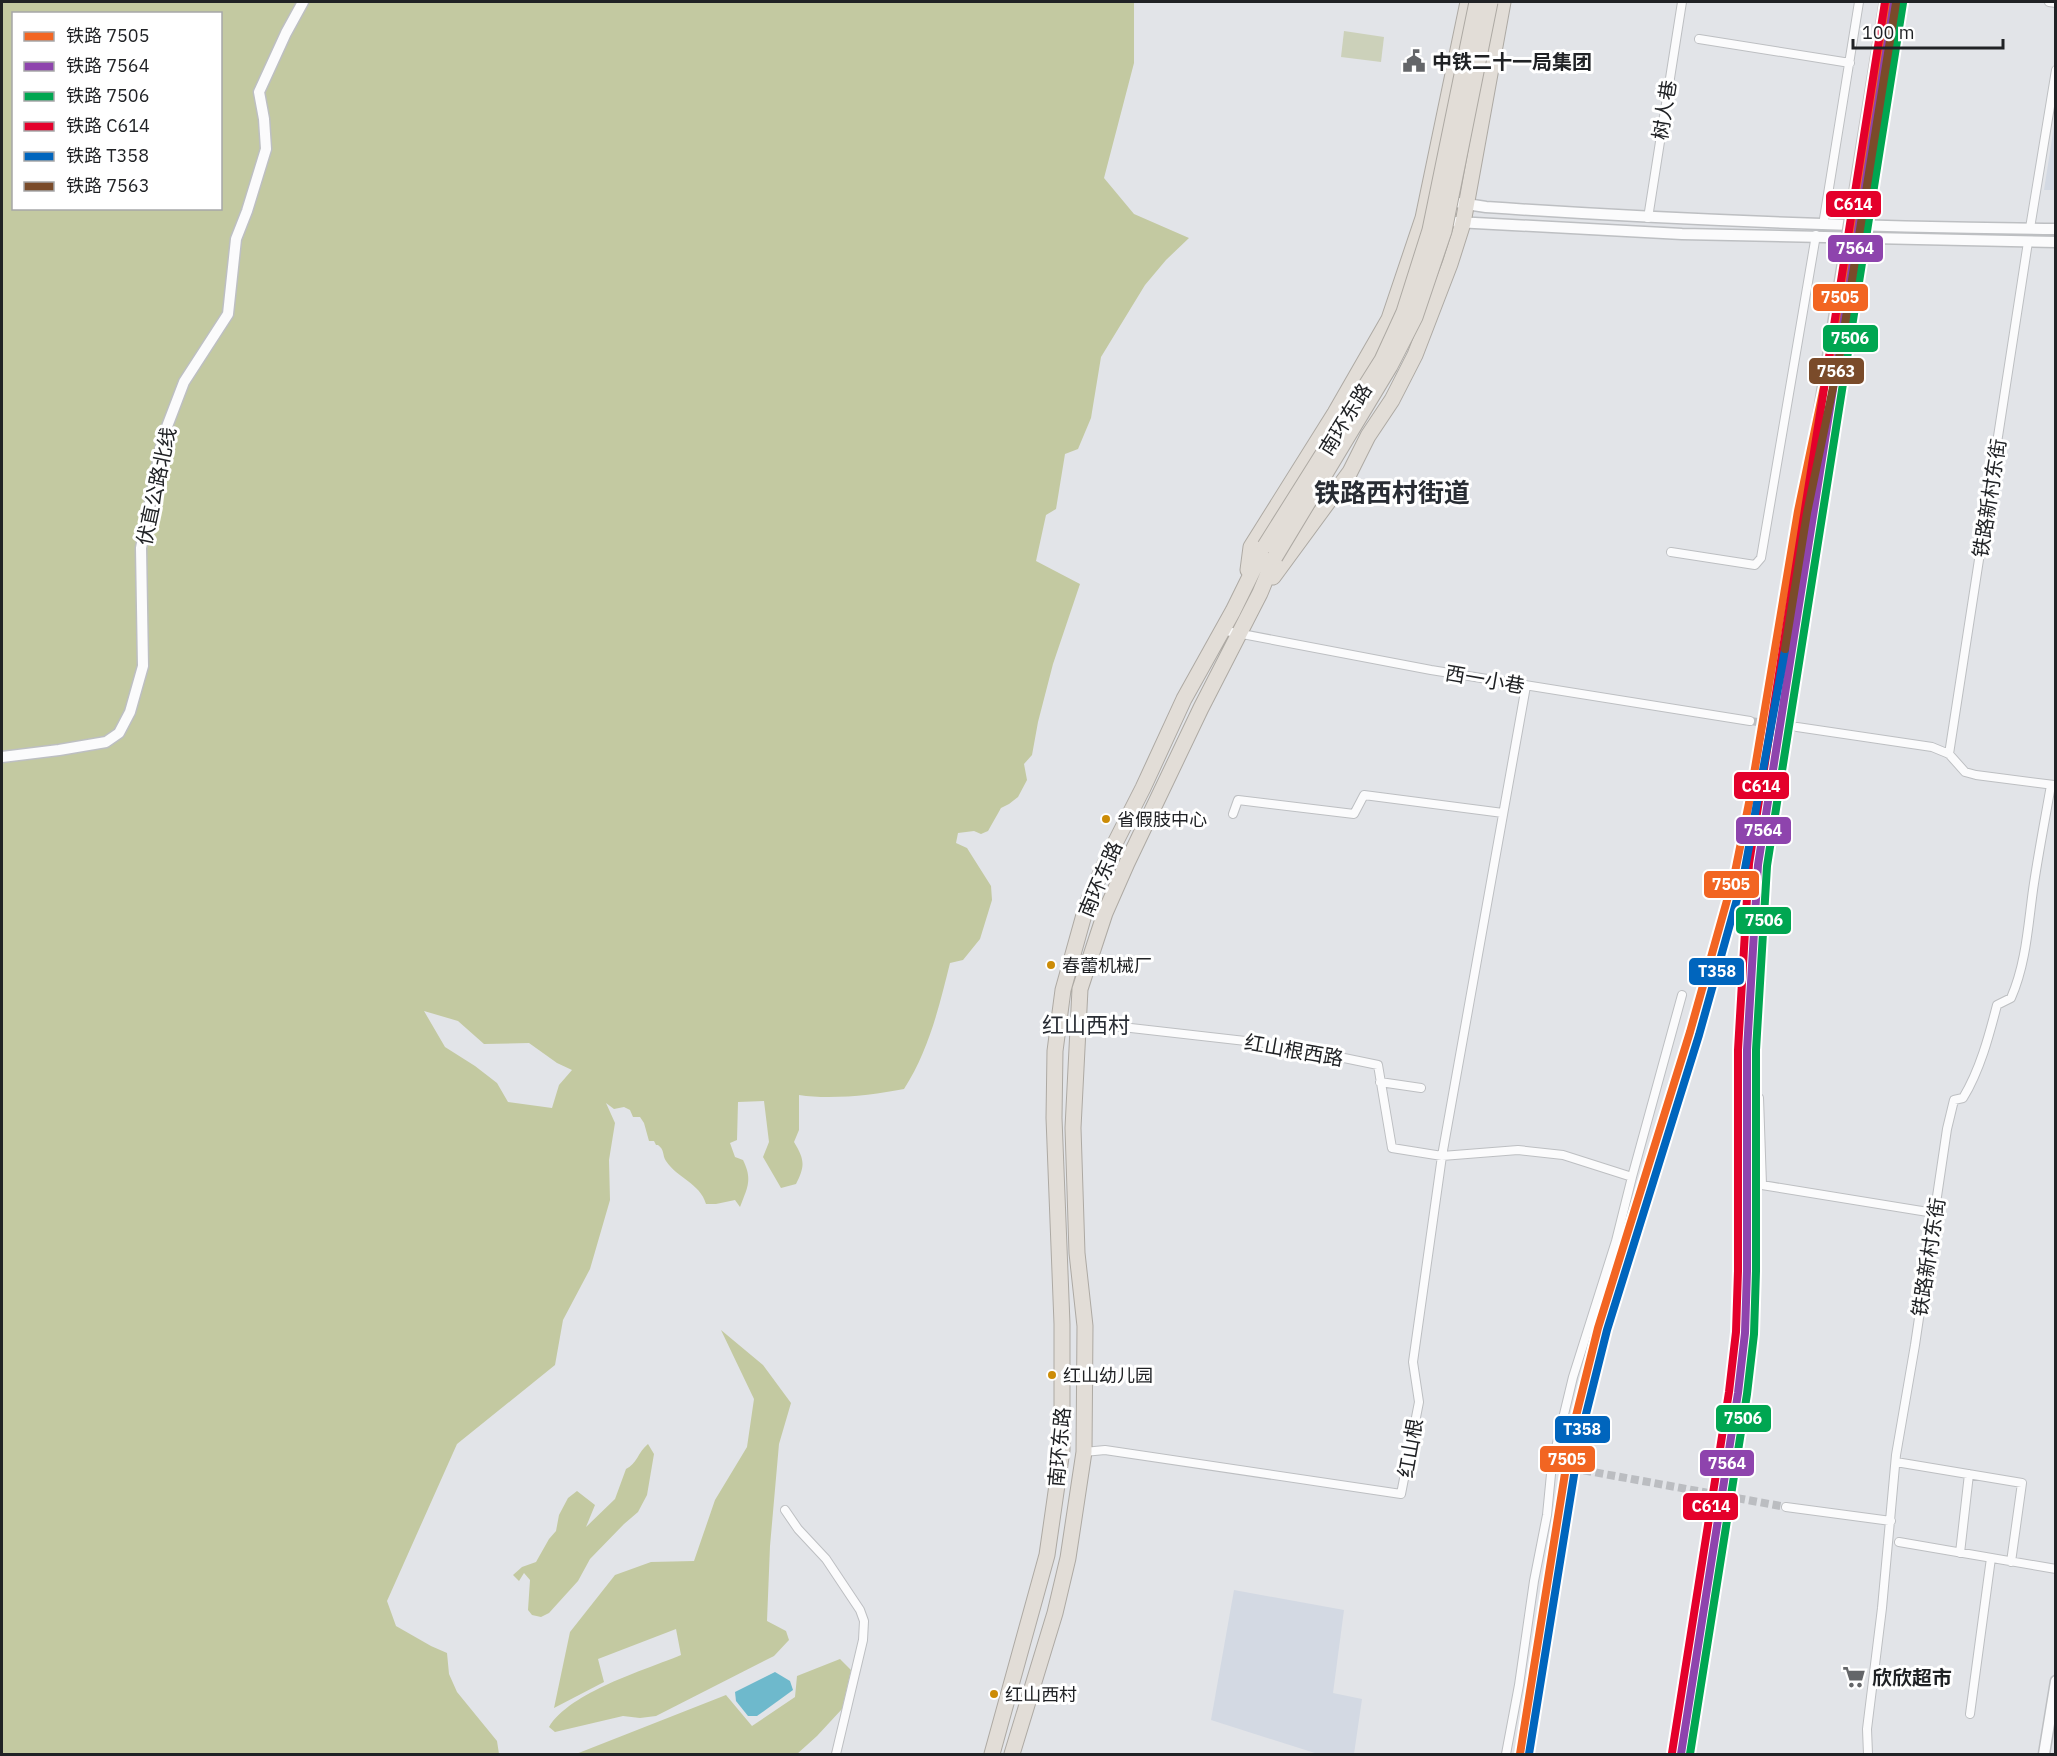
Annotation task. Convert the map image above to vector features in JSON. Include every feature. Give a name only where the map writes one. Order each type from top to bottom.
[{"type":"highway","points":[[1247,582],[1251,547],[1335,413],[1389,319],[1423,218],[1468,2]]},
{"type":"highway","name":"南环东路","points":[[1012,1755],[1055,1613],[1068,1558],[1084,1452],[1086,1326],[1077,1253],[1073,1128],[1080,989],[1105,913],[1127,863],[1260,593],[1270,551],[1382,360],[1404,312],[1430,230],[1477,2]]},
{"type":"highway","name":"南环东路","points":[[992,1755],[1047,1555],[1062,1450],[1062,1324],[1054,1118],[1055,1051],[1063,990],[1087,904],[1184,699],[1247,582],[1270,551],[1390,366],[1415,317],[1444,231],[1490,2]]},
{"type":"highway","points":[[1260,593],[1350,472],[1415,355],[1463,223],[1503,2]]},
{"type":"highway","points":[[1062,1450],[1084,1452]]},
{"type":"street","name":"伏直公路北线","points":[[2,757],[106,742],[119,733],[130,712],[142,666],[141,548],[163,437],[184,382],[228,314],[236,239],[266,149],[259,92],[303,2]]},
{"type":"street","name":"树人巷","points":[[1648,218],[1682,2]]},
{"type":"street","points":[[1823,225],[1859,2]]},
{"type":"street","points":[[2049,2],[2055,3]]},
{"type":"street","points":[[1699,39],[1850,63]]},
{"type":"street","points":[[2030,228],[2055,70]]},
{"type":"street","points":[[1427,198],[1486,207],[1648,218],[1823,225],[2055,229]]},
{"type":"street","points":[[1423,218],[1463,223],[1682,234],[2055,242]]},
{"type":"street","points":[[1671,552],[1755,565],[1761,558],[1816,236]]},
{"type":"street","name":"铁路新村东街","points":[[1949,754],[2028,242]]},
{"type":"street","name":"西一小巷","points":[[1221,630],[1526,686],[1750,721]]},
{"type":"street","points":[[1526,686],[1442,1156],[1518,1150],[1563,1155],[1632,1177]]},
{"type":"street","points":[[1797,727],[1932,747],[1949,754],[1965,772],[1976,776],[2053,785]]},
{"type":"street","name":"铁路新村东街","points":[[1868,1755],[1867,1729],[1880,1628],[1896,1462],[1947,1129],[1954,1100],[1963,1098],[1971,1085],[1997,1005],[2011,998],[2018,982],[2053,785]]},
{"type":"street","points":[[1233,814],[1238,800],[1354,814],[1364,795],[1503,813]]},
{"type":"street","points":[[1506,1755],[1534,1581],[1574,1377],[1616,1241],[1682,995]]},
{"type":"street","name":"红山根西路","points":[[1077,1022],[1281,1045],[1378,1065],[1392,1148],[1442,1156]]},
{"type":"street","points":[[1380,1082],[1421,1088]]},
{"type":"street","points":[[1759,1098],[1762,1185],[1934,1213]]},
{"type":"street","name":"红山根","points":[[1084,1452],[1105,1450],[1401,1494],[1419,1402],[1413,1362],[1442,1156]]},
{"type":"street","points":[[1896,1462],[2022,1483],[2011,1562]]},
{"type":"street","points":[[1960,1553],[1969,1474]]},
{"type":"street","points":[[1786,1507],[1891,1521]]},
{"type":"street","points":[[785,1510],[798,1529],[826,1559],[860,1610],[864,1621],[863,1640],[836,1755]]},
{"type":"street","points":[[1899,1542],[2055,1569]]},
{"type":"street","points":[[1970,1714],[1991,1558]]},
{"type":"street","points":[[2044,1755],[2055,1681]]},
{"type":"shaded area","points":[[2055,120],[2055,190],[2044,190]]},
{"type":"shaded area","points":[[1234,1590],[1344,1610],[1333,1693],[1362,1699],[1354,1754],[1318,1754],[1211,1720]]},
{"type":"green space","points":[[2,2],[1134,2],[1134,63],[1104,178],[1134,214],[1189,238],[1145,285],[1101,357],[1091,418],[1078,449],[1065,454],[1056,509],[1046,515],[1036,561],[1080,584],[1053,664],[1032,755],[1024,764],[1027,780],[1018,797],[1001,808],[988,831],[981,834],[974,831],[958,833],[956,843],[967,848],[991,886],[992,900],[980,939],[963,960],[950,963],[927,1044],[904,1089],[852,1096],[799,1095],[799,1130],[794,1142],[802,1163],[796,1184],[781,1188],[763,1157],[769,1142],[764,1101],[738,1102],[737,1140],[730,1143],[735,1157],[743,1160],[748,1173],[747,1189],[740,1207],[735,1200],[706,1204],[699,1191],[671,1167],[660,1147],[654,1141],[649,1141],[640,1117],[633,1117],[630,1110],[624,1107],[614,1109],[606,1103],[615,1123],[609,1160],[610,1200],[590,1269],[563,1320],[555,1365],[457,1444],[387,1601],[396,1626],[447,1653],[449,1674],[457,1692],[497,1741],[499,1754],[2,1754]],"holes":[[[424,1011],[458,1021],[484,1044],[529,1043],[557,1063],[572,1070],[559,1085],[552,1108],[508,1102],[497,1083],[445,1047]]]},
{"type":"green space","points":[[1344,31],[1384,37],[1381,62],[1341,57]]},
{"type":"green space","points":[[721,1330],[763,1365],[791,1403],[779,1444],[770,1546],[767,1621],[786,1631],[789,1640],[774,1656],[656,1716],[640,1718],[623,1716],[555,1732],[549,1727],[559,1714],[573,1703],[629,1675],[681,1655],[676,1629],[598,1659],[604,1682],[554,1708],[570,1632],[615,1575],[651,1562],[694,1561],[715,1500],[747,1447],[754,1399]]},
{"type":"green space","points":[[648,1444],[654,1454],[647,1495],[638,1512],[590,1559],[578,1581],[549,1613],[541,1617],[532,1615],[528,1610],[530,1580],[524,1573],[519,1581],[513,1575],[522,1567],[536,1562],[556,1531],[559,1515],[568,1498],[577,1491],[595,1505],[586,1527],[615,1499],[626,1469],[633,1464]]},
{"type":"green space","points":[[840,1659],[851,1670],[842,1709],[797,1754],[576,1754],[726,1695],[752,1726],[795,1697],[797,1676]]},
{"type":"water","points":[[775,1672],[790,1681],[793,1690],[757,1716],[748,1716],[736,1701],[735,1692]]},
{"type":"tunnel","points":[[1750,721],[1797,727]]},
{"type":"tunnel","points":[[1560,1466],[1786,1507]]},
{"type":"railway","points":[[1798,511],[1880,2]]},
{"type":"rail line","name":"C614","points":[[1672,1753],[1729,1392],[1736,1332],[1738,1050],[1749,864],[1885,2]]},
{"type":"rail line","name":"7505","points":[[1520,1754],[1571,1436],[1598,1328],[1690,1032],[1735,872],[1750,798],[1798,511],[1832,348],[1887,2]]},
{"type":"rail line","name":"7564","points":[[1681,1754],[1738,1393],[1745,1333],[1747,1050],[1758,865],[1894,2]]},
{"type":"rail line","name":"7563","points":[[1785,649],[1807,513],[1841,349],[1896,3]]},
{"type":"rail line","name":"7506","points":[[1690,1754],[1747,1394],[1754,1334],[1756,1050],[1767,866],[1903,3]]},
{"type":"rail line","name":"T358","points":[[1529,1754],[1580,1438],[1607,1330],[1699,1035],[1744,874],[1785,650]]},
{"type":"place","name":"中铁二十一局集团","points":[[1414,61]]},
{"type":"place","name":"省假肢中心","points":[[1106,819]]},
{"type":"place","name":"春蕾机械厂","points":[[1051,965]]},
{"type":"place","name":"红山幼儿园","points":[[1052,1375]]},
{"type":"place","name":"欣欣超市","points":[[1854,1677]]},
{"type":"place","name":"红山西村","points":[[994,1694]]},
{"type":"district","name":"铁路西村街道","points":[[1392,492]]},
{"type":"district","name":"红山西村","points":[[1086,1024]]}]
